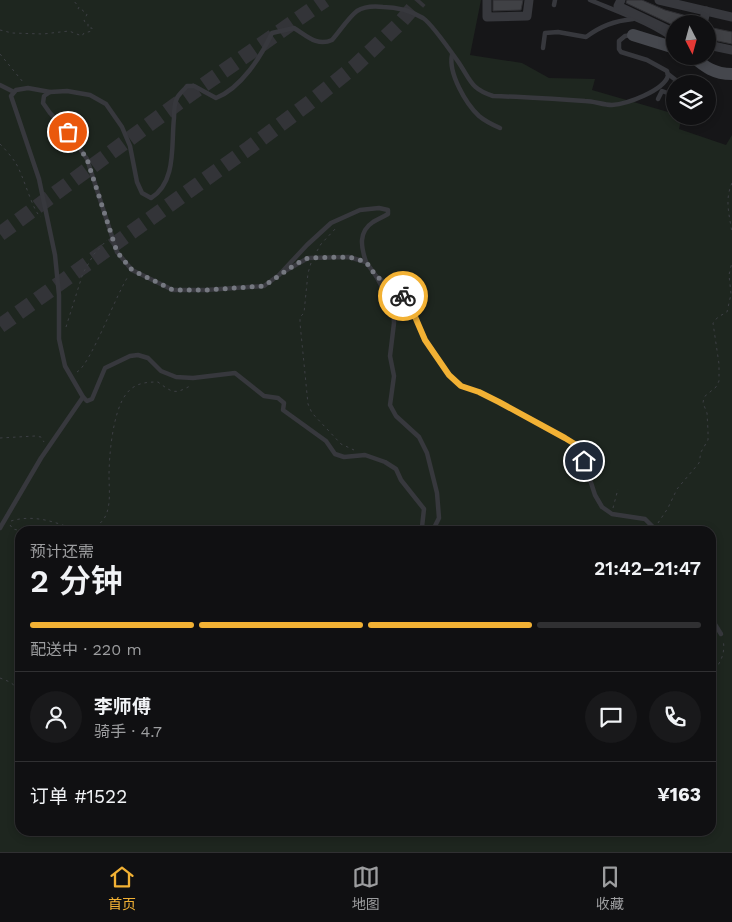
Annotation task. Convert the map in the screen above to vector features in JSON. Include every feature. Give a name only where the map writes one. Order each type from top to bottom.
[{"type":"street","points":[[487,0],[487,17],[527,16],[529,0]]},
{"type":"street","points":[[621,0],[618,6],[666,29]]},
{"type":"street","points":[[659,0],[732,17]]},
{"type":"street","points":[[705,15],[706,11]]},
{"type":"street","points":[[633,35],[666,45]]},
{"type":"street","points":[[716,47],[732,50]]},
{"type":"street","points":[[703,65],[716,73],[732,74]]},
{"type":"lane","points":[[590,0],[666,35]]},
{"type":"lane","points":[[422,526],[424,509],[401,480],[396,469],[386,462],[365,455],[344,457],[335,454],[326,441],[283,410],[284,403],[278,398],[264,396],[235,373],[193,378],[176,377],[161,370],[148,358],[138,355],[130,356],[105,368],[92,399],[87,401],[83,398],[65,366],[59,332],[59,295],[55,255],[39,179],[11,96],[16,90],[28,88],[50,92],[67,91],[90,95],[106,104],[122,127],[130,146],[137,182],[142,193],[151,198],[158,194],[166,183],[171,167],[174,113],[178,96],[187,86],[194,86],[216,98],[225,94],[253,67],[272,33],[294,28],[316,42],[326,43],[332,40],[358,10],[366,7],[394,7],[413,13],[425,20],[475,88],[493,96],[590,101],[609,105],[632,100],[658,89],[666,81]]},
{"type":"lane","points":[[543,48],[546,33],[558,32],[586,37],[609,23],[633,19]]},
{"type":"lane","points":[[633,35],[625,36],[619,41],[621,52],[647,60],[670,75]]},
{"type":"lane","points":[[452,55],[453,71],[462,94],[473,111],[481,118],[500,128]]},
{"type":"lane","points":[[0,85],[14,92]]},
{"type":"lane","points":[[658,99],[662,91],[666,92]]},
{"type":"lane","points":[[50,92],[44,96],[43,103],[68,132],[87,159],[117,252],[132,270],[173,290],[206,290],[264,286],[296,264],[312,258],[349,257],[366,262]]},
{"type":"lane","points":[[279,275],[331,223],[360,210],[379,208],[388,210],[388,214],[372,222],[363,233],[362,248],[366,262],[393,307],[394,323],[390,356],[394,376],[390,405],[396,416],[419,437],[427,453],[437,493],[439,518],[435,526]]},
{"type":"lane","points":[[376,276],[402,295],[413,312],[425,340],[449,375],[461,386],[499,402],[578,446],[594,495],[602,507],[612,514],[645,519],[652,526]]},
{"type":"lane","points":[[0,528],[47,448],[83,398]]},
{"type":"lane","points":[[716,626],[721,634]]},
{"type":"path","points":[[0,30],[12,33],[43,34],[69,31],[82,36],[84,33],[92,31],[92,28],[88,28],[88,22],[84,21],[86,14],[81,9],[78,9],[79,7],[73,0]]},
{"type":"path","points":[[0,54],[28,88]]},
{"type":"path","points":[[0,144],[15,162],[29,192],[36,213],[40,218],[46,216]]},
{"type":"path","points":[[732,183],[727,206],[732,234]]},
{"type":"path","points":[[342,218],[328,238],[320,244],[312,258],[308,273],[305,308],[304,313],[300,316],[300,323],[308,404],[312,414],[341,444],[365,455]]},
{"type":"path","points":[[59,332],[67,326],[83,273],[100,246],[111,236]]},
{"type":"path","points":[[654,526],[668,508],[677,488],[699,463],[701,452],[708,440],[708,420],[703,403],[704,397],[716,387],[719,381],[719,364],[713,323],[726,312],[731,294],[729,275],[732,262]]},
{"type":"path","points":[[71,375],[82,369],[120,287],[132,270]]},
{"type":"path","points":[[98,526],[106,517],[109,504],[109,463],[112,438],[118,413],[127,392],[142,383],[150,382],[158,382],[174,392],[182,391],[191,385]]},
{"type":"path","points":[[0,438],[41,437],[47,448]]},
{"type":"path","points":[[612,514],[618,489]]},
{"type":"path","points":[[15,529],[9,522],[20,518],[50,521],[64,526]]},
{"type":"path","points":[[716,667],[722,658],[725,648],[721,634]]},
{"type":"path","points":[[0,678],[15,686]]},
{"type":"shaded area","points":[[0,0],[481,0],[470,55],[522,63],[549,78],[595,79],[592,90],[666,111],[666,125],[680,125],[679,129],[726,145],[732,135],[732,852],[0,852]]},
{"type":"building","points":[[493,0],[523,0],[521,10],[493,11]]},
{"type":"building","points":[[627,0],[642,0],[665,10],[683,15],[666,15],[666,22],[626,3]]},
{"type":"building","points":[[716,29],[732,32],[732,44],[716,41]]},
{"type":"tunnel","points":[[0,234],[185,98],[325,0]]},
{"type":"tunnel","points":[[0,326],[309,103],[355,66],[398,25],[420,0]]},
{"type":"way so far","points":[[68,132],[87,159],[117,252],[132,270],[151,280],[173,290],[264,286],[308,258],[349,257],[366,262],[376,276],[403,296]]},
{"type":"route","points":[[403,296],[413,312],[425,340],[449,375],[461,386],[479,392],[565,438],[578,446],[584,461]]}]
